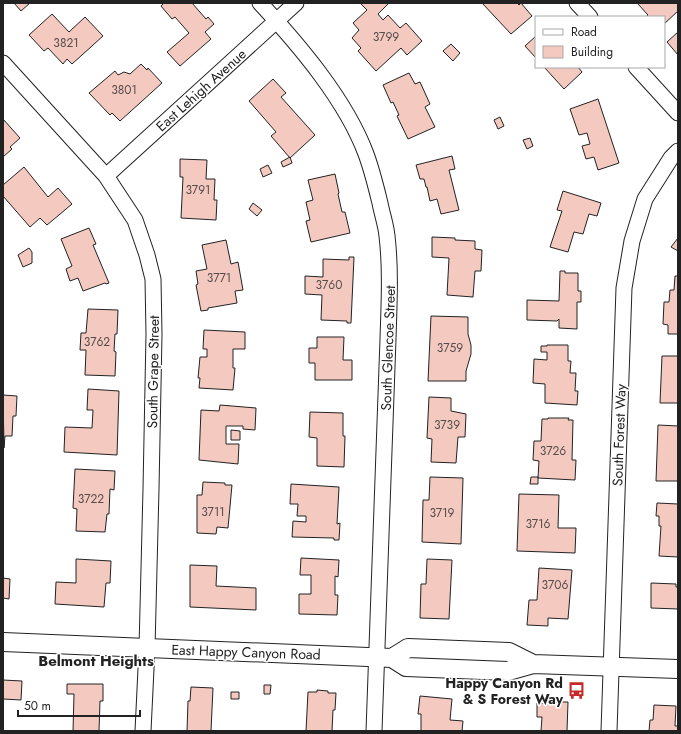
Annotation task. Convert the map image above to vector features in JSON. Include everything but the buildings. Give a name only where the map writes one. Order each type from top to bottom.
[{"type":"street","name":"South Glencoe Street","points":[[260,3],[277,21],[323,79],[348,116],[366,154],[378,194],[387,235],[390,280],[385,657],[374,731]]},
{"type":"street","name":"East Lehigh Avenue","points":[[106,176],[296,3]]},
{"type":"street","points":[[577,3],[589,16]]},
{"type":"street","name":"South Grape Street","points":[[3,63],[106,176],[135,220],[147,255],[153,279],[154,334],[147,648],[143,731]]},
{"type":"street","points":[[637,68],[678,113]]},
{"type":"street","name":"South Forest Way","points":[[609,731],[624,288],[632,241],[645,199],[671,158],[678,151]]},
{"type":"street","name":"East Happy Canyon Road","points":[[3,642],[385,657]]},
{"type":"street","points":[[385,657],[408,648],[416,648],[509,652],[533,664],[678,669]]},
{"type":"place","name":"Happy Canyon Rd & S Forest Way","points":[[576,691]]},
{"type":"district","name":"Belmont Heights","points":[[96,661]]}]
